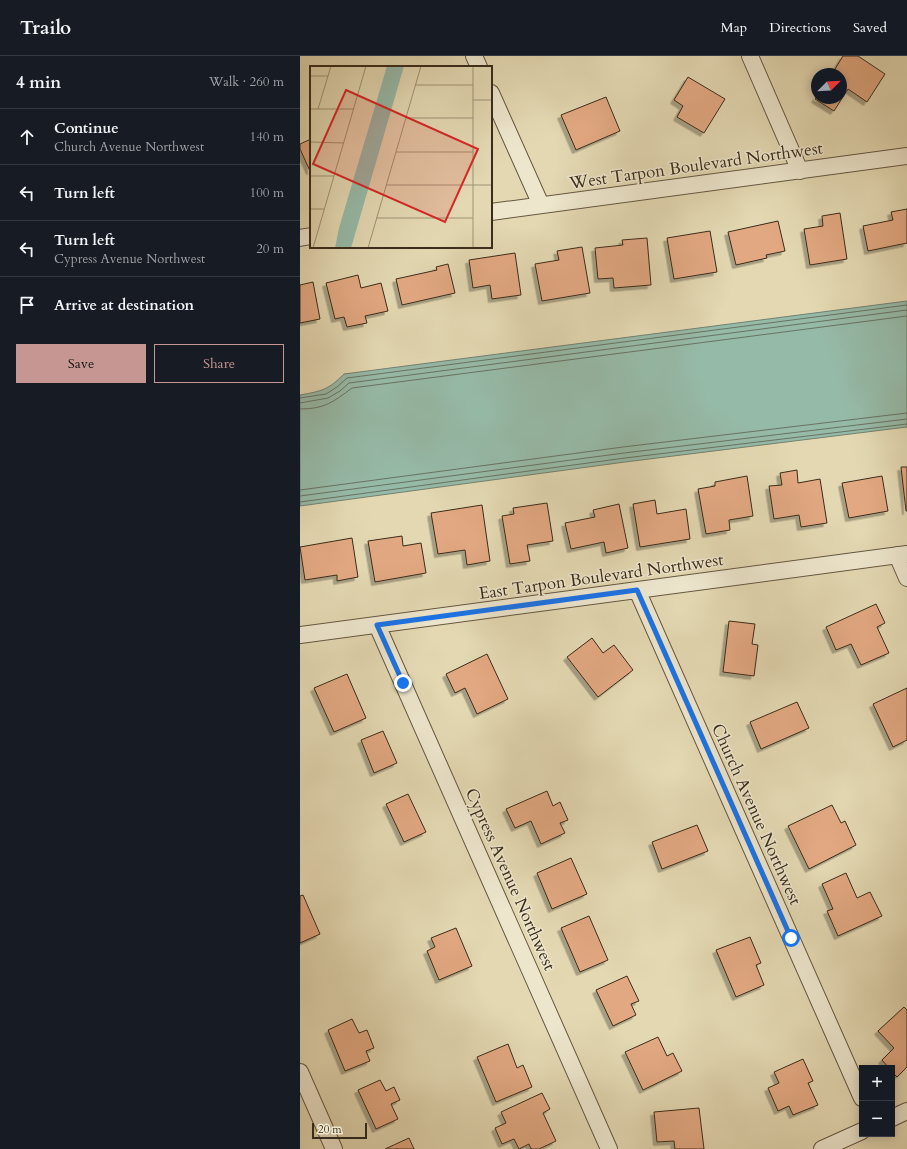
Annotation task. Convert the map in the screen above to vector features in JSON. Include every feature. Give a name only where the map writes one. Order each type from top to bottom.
[{"type":"street","points":[[474,56],[479,66]]},
{"type":"street","points":[[750,56],[800,171]]},
{"type":"street","points":[[492,96],[540,205]]},
{"type":"street","name":"West Tarpon Boulevard Northwest","points":[[492,212],[907,156]]},
{"type":"street","points":[[300,238],[310,236]]},
{"type":"street","points":[[902,555],[907,578]]},
{"type":"street","name":"East Tarpon Boulevard Northwest","points":[[300,635],[902,555]]},
{"type":"street","name":"Church Avenue Northwest","points":[[637,590],[859,1091]]},
{"type":"street","name":"Cypress Avenue Northwest","points":[[377,625],[610,1149]]},
{"type":"street","points":[[300,1072],[334,1149]]},
{"type":"street","points":[[895,1117],[907,1111]]},
{"type":"street","points":[[822,1149],[859,1132]]},
{"type":"water","points":[[907,301],[907,427],[625,462],[300,506],[300,395],[329,387],[344,374]]},
{"type":"building","points":[[843,56],[858,56],[885,74],[867,102],[848,89],[847,91],[847,68],[836,68]]},
{"type":"building","points":[[688,77],[725,99],[704,133],[677,117],[683,106],[674,100]]},
{"type":"building","points":[[606,97],[620,131],[576,150],[561,115]]},
{"type":"building","points":[[823,104],[838,104],[834,111]]},
{"type":"building","points":[[310,139],[310,171],[300,149],[300,144]]},
{"type":"building","points":[[907,209],[907,243],[868,251],[863,226],[893,220],[891,212]]},
{"type":"building","points":[[840,213],[847,259],[810,265],[804,229],[823,226],[822,216]]},
{"type":"building","points":[[778,221],[785,251],[766,255],[767,258],[736,265],[728,232]]},
{"type":"building","points":[[710,231],[717,272],[674,279],[667,238]]},
{"type":"building","points":[[647,238],[651,285],[614,288],[613,278],[598,279],[595,248],[623,245],[622,240]]},
{"type":"building","points":[[582,247],[590,293],[542,301],[535,264],[559,260],[557,251]]},
{"type":"building","points":[[515,253],[521,295],[492,299],[490,285],[473,288],[469,260]]},
{"type":"building","points":[[448,264],[455,293],[402,305],[396,279],[437,270],[436,267]]},
{"type":"building","points":[[358,275],[361,288],[381,283],[388,311],[365,316],[367,323],[347,327],[344,317],[335,319],[326,283]]},
{"type":"building","points":[[313,282],[320,319],[300,323],[300,285]]},
{"type":"building","points":[[901,467],[907,467],[907,511],[906,511]]},
{"type":"building","points":[[797,470],[798,483],[820,479],[827,523],[801,527],[799,515],[774,519],[769,486],[782,485],[780,473]]},
{"type":"building","points":[[747,476],[753,516],[729,520],[730,530],[706,534],[698,489],[715,486],[715,482]]},
{"type":"building","points":[[882,476],[888,511],[849,518],[842,483]]},
{"type":"building","points":[[655,500],[657,514],[686,509],[690,539],[640,547],[633,504]]},
{"type":"building","points":[[547,503],[553,541],[527,545],[530,561],[510,564],[502,516],[514,514],[513,508]]},
{"type":"building","points":[[619,504],[628,548],[606,553],[604,542],[571,549],[565,523],[595,517],[593,510]]},
{"type":"building","points":[[482,505],[490,561],[467,565],[465,550],[438,554],[431,513]]},
{"type":"building","points":[[402,536],[403,546],[421,543],[426,573],[375,582],[368,541]]},
{"type":"building","points":[[352,538],[358,577],[337,581],[337,575],[305,580],[300,547]]},
{"type":"building","points":[[876,604],[885,623],[877,627],[889,653],[861,665],[851,644],[836,650],[826,627]]},
{"type":"building","points":[[729,621],[755,624],[752,644],[758,645],[754,676],[723,672]]},
{"type":"building","points":[[592,638],[603,653],[614,645],[633,670],[598,697],[567,657]]},
{"type":"building","points":[[487,654],[508,699],[477,714],[465,688],[455,693],[446,674]]},
{"type":"building","points":[[347,674],[366,718],[334,732],[314,688]]},
{"type":"building","points":[[907,688],[907,740],[893,747],[873,704]]},
{"type":"building","points":[[797,702],[809,728],[761,749],[750,722]]},
{"type":"building","points":[[383,731],[397,763],[374,773],[361,740]]},
{"type":"building","points":[[547,791],[553,806],[560,802],[568,820],[560,823],[565,833],[541,844],[531,821],[515,828],[506,809]]},
{"type":"building","points":[[408,794],[426,832],[404,842],[386,804]]},
{"type":"building","points":[[832,805],[841,823],[845,821],[856,845],[809,869],[788,826]]},
{"type":"building","points":[[697,825],[708,851],[662,869],[652,842]]},
{"type":"building","points":[[571,858],[587,894],[552,909],[537,873]]},
{"type":"building","points":[[846,873],[857,898],[870,892],[882,916],[838,936],[827,911],[833,909],[822,884]]},
{"type":"building","points":[[303,895],[320,934],[300,943],[300,896]]},
{"type":"building","points":[[589,916],[608,960],[580,972],[561,928]]},
{"type":"building","points":[[456,928],[472,966],[439,980],[427,951],[435,947],[431,938]]},
{"type":"building","points":[[750,937],[761,963],[756,965],[764,985],[736,997],[716,950]]},
{"type":"building","points":[[627,976],[639,1001],[631,1004],[636,1015],[613,1026],[596,990]]},
{"type":"building","points":[[904,1007],[907,1010],[907,1067],[897,1077],[895,1075],[895,1065],[886,1065],[882,1060],[894,1048],[878,1031]]},
{"type":"building","points":[[352,1019],[359,1033],[367,1030],[374,1048],[366,1051],[370,1061],[345,1071],[328,1030]]},
{"type":"building","points":[[658,1037],[667,1056],[673,1053],[682,1071],[643,1090],[625,1052]]},
{"type":"building","points":[[508,1044],[517,1068],[523,1065],[532,1087],[496,1102],[477,1057]]},
{"type":"building","points":[[803,1059],[813,1081],[808,1083],[818,1105],[793,1115],[789,1106],[778,1111],[768,1088],[779,1083],[774,1072]]},
{"type":"building","points":[[380,1080],[386,1091],[394,1087],[400,1100],[391,1104],[398,1119],[376,1129],[358,1090]]},
{"type":"building","points":[[542,1093],[550,1109],[543,1113],[556,1141],[539,1149],[531,1149],[529,1144],[519,1149],[514,1139],[502,1144],[495,1128],[506,1123],[501,1112]]},
{"type":"building","points":[[699,1108],[704,1149],[675,1149],[674,1141],[657,1142],[654,1112]]},
{"type":"building","points":[[409,1138],[414,1149],[385,1149]]},
{"type":"route","points":[[403,683],[377,625],[637,590],[791,938]]}]
